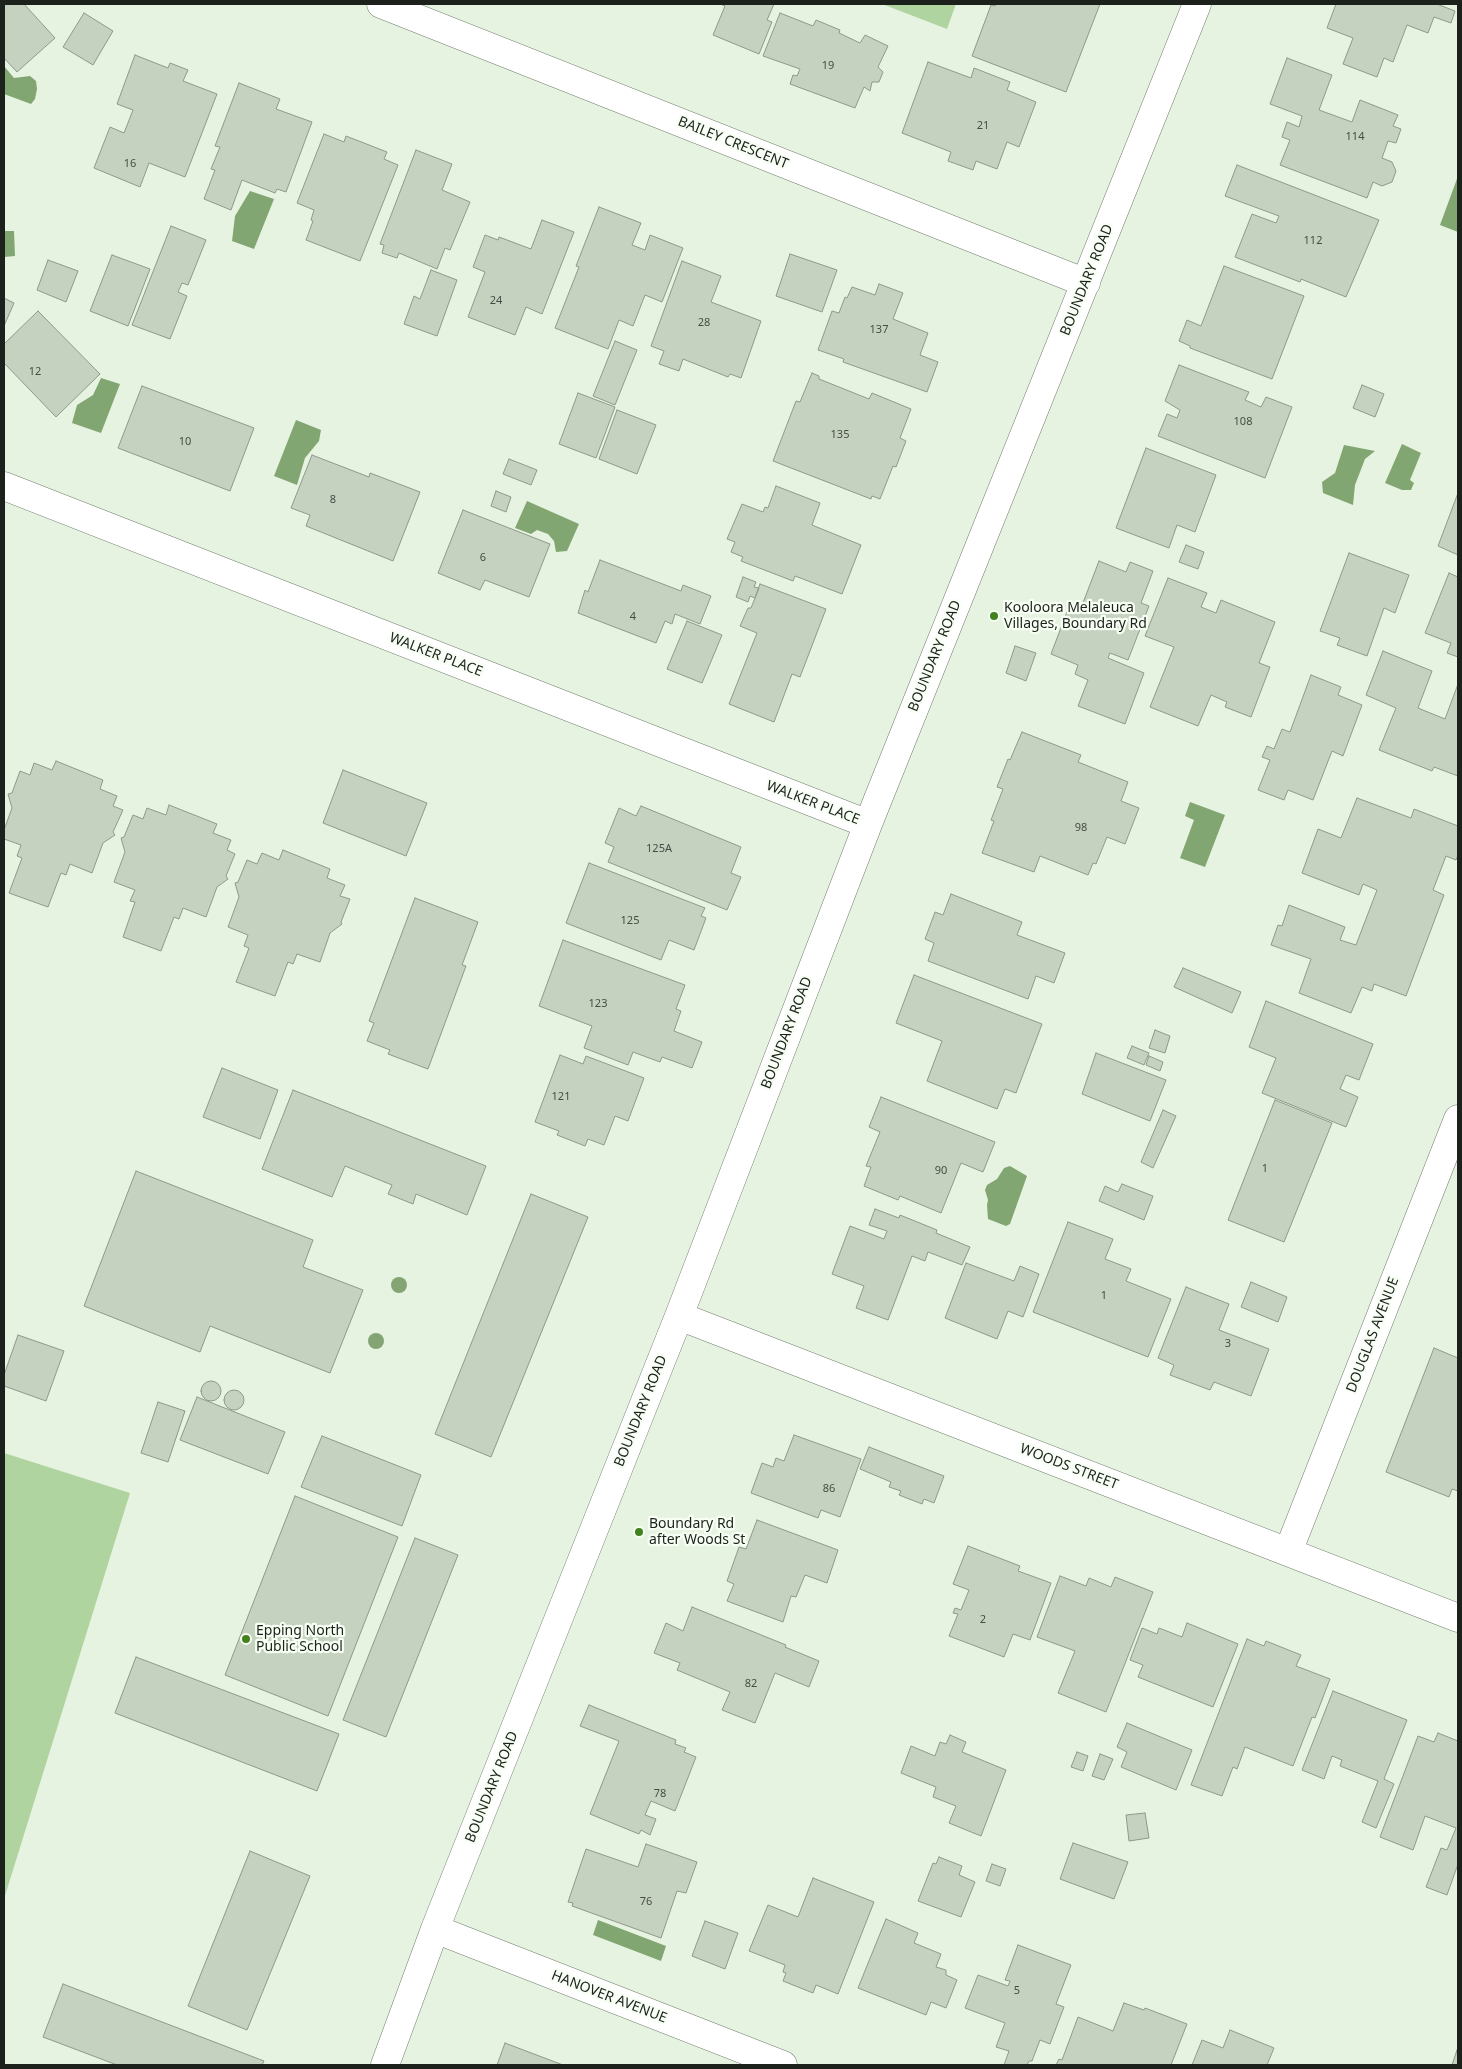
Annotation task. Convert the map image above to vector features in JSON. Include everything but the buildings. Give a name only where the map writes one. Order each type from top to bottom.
[{"type":"street","name":"BAILEY CRESCENT","points":[[381,4],[1086,283]]},
{"type":"street","name":"BOUNDARY ROAD","points":[[385,2065],[435,1929],[679,1316],[868,824],[1196,4]]},
{"type":"street","name":"WALKER PLACE","points":[[4,486],[868,824]]},
{"type":"street","name":"DOUGLAS AVENUE","points":[[1288,1552],[1458,1119]]},
{"type":"street","name":"WOODS STREET","points":[[679,1316],[1458,1618]]},
{"type":"street","name":"HANOVER AVENUE","points":[[435,1929],[783,2065]]},
{"type":"shaded area","points":[[882,4],[956,4],[947,29]]},
{"type":"shaded area","points":[[4,66],[14,78],[30,76],[36,81],[35,99],[31,104],[4,94]]},
{"type":"shaded area","points":[[1458,176],[1458,232],[1440,225]]},
{"type":"shaded area","points":[[250,191],[274,199],[254,249],[232,241],[235,216]]},
{"type":"shaded area","points":[[4,231],[14,231],[15,256],[4,257]]},
{"type":"shaded area","points":[[101,378],[120,384],[101,433],[72,423],[77,405],[93,395]]},
{"type":"shaded area","points":[[296,420],[321,430],[319,441],[305,458],[297,485],[274,476]]},
{"type":"shaded area","points":[[1402,444],[1421,453],[1410,480],[1414,483],[1411,490],[1402,490],[1385,483]]},
{"type":"shaded area","points":[[1344,445],[1375,451],[1365,459],[1355,485],[1353,505],[1323,493],[1322,482],[1335,473]]},
{"type":"shaded area","points":[[527,501],[579,524],[567,551],[556,552],[554,541],[548,534],[537,530],[531,534],[515,528]]},
{"type":"shaded area","points":[[1190,802],[1225,815],[1205,867],[1180,858],[1194,820],[1185,816]]},
{"type":"shaded area","points":[[1010,1166],[1027,1176],[1010,1224],[1006,1226],[988,1219],[988,1200],[985,1190],[987,1185],[997,1179],[1004,1168]]},
{"type":"shaded area","points":[[4,1453],[130,1493],[4,1899]]},
{"type":"shaded area","points":[[598,1920],[666,1946],[661,1961],[593,1935]]},
{"type":"place","name":"Kooloora Melaleuca Villages, Boundary Rd","points":[[994,616]]},
{"type":"place","name":"Boundary Rd after Woods St","points":[[639,1532]]},
{"type":"place","name":"Epping North Public School","points":[[246,1639]]}]
